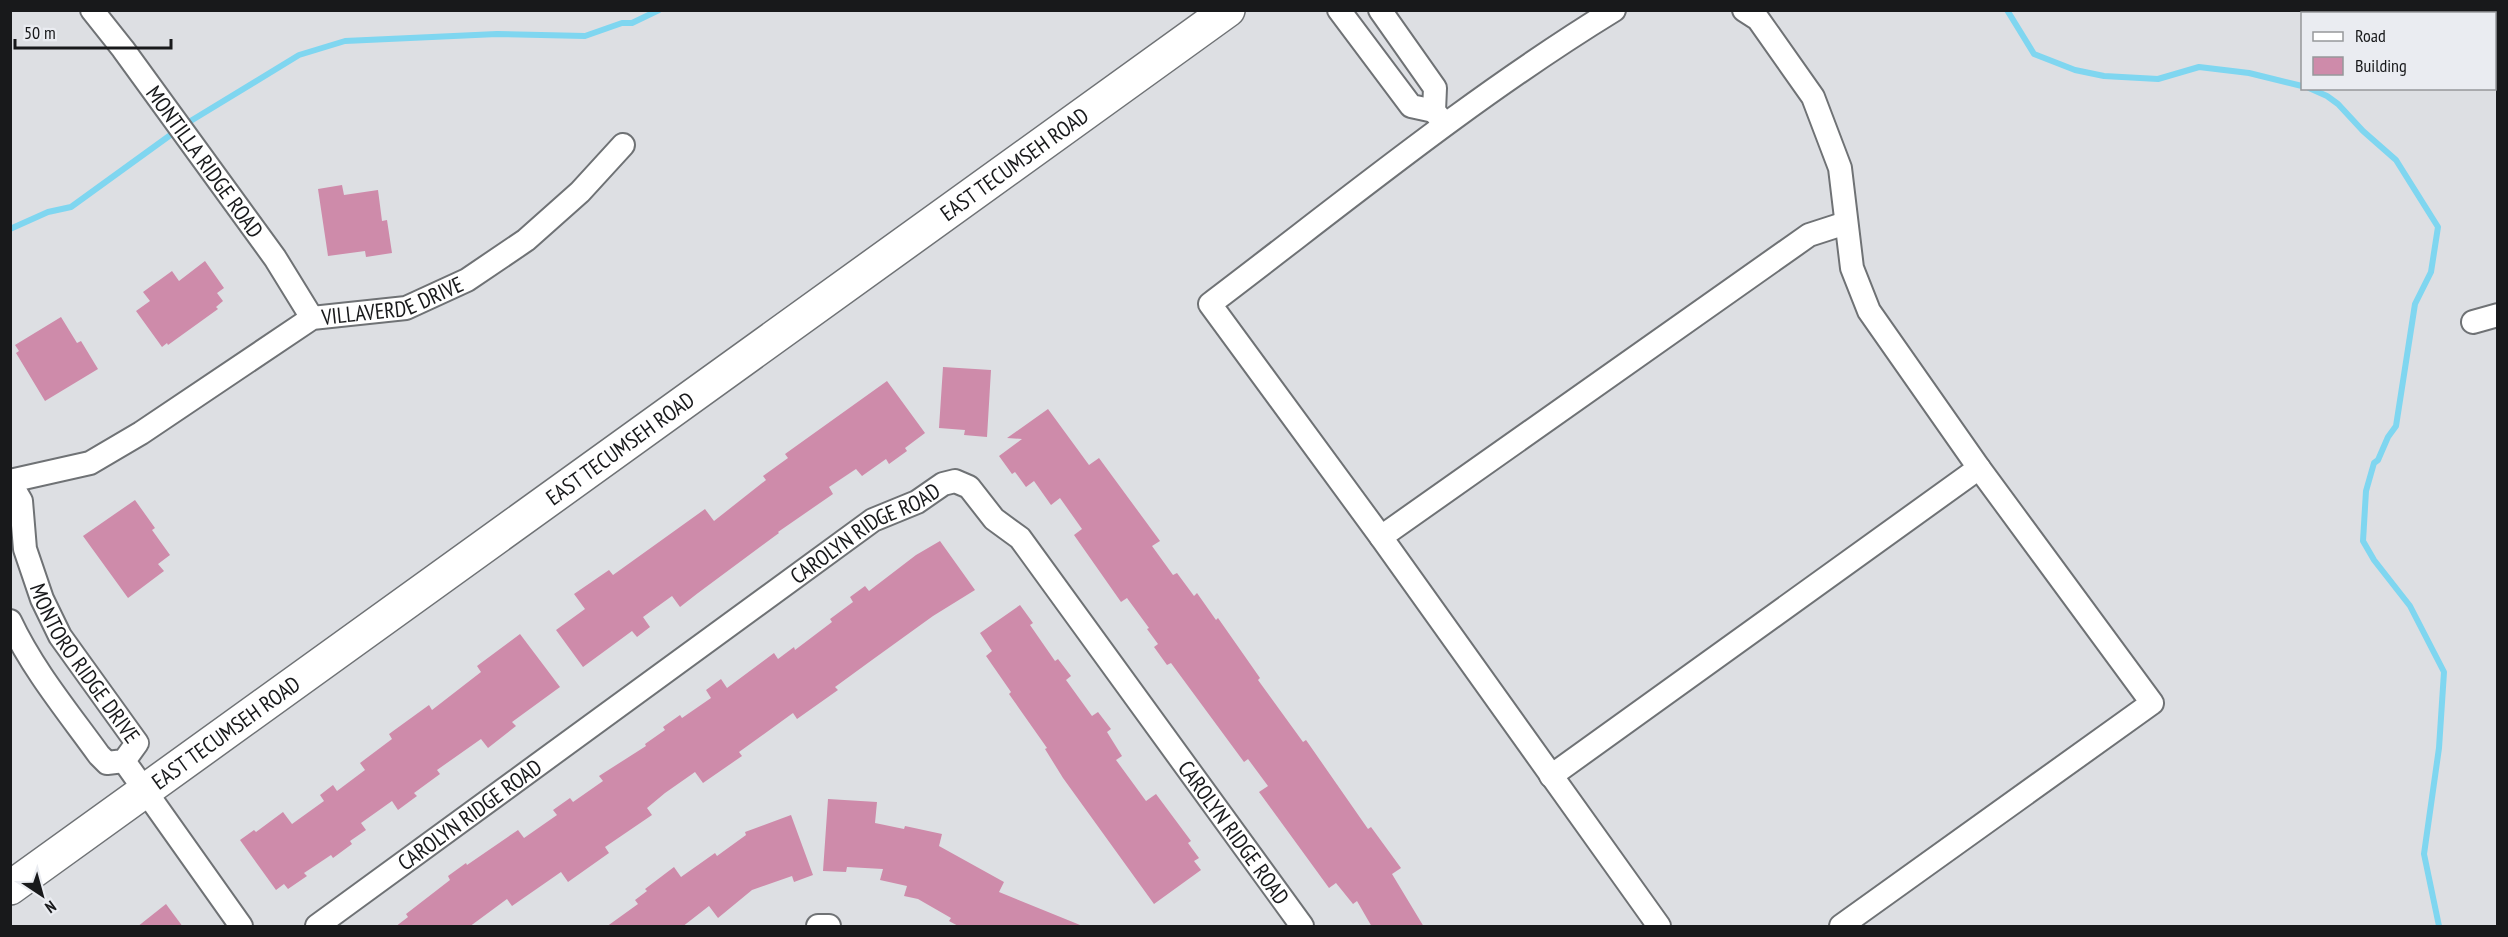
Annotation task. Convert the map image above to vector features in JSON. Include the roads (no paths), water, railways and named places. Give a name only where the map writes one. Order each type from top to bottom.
[{"type":"main road","name":"EAST TECUMSEH ROAD","points":[[10,888],[1228,10]]},
{"type":"street","name":"MONTILLA RIDGE ROAD","points":[[92,10],[123,49],[268,249],[312,318]]},
{"type":"street","points":[[1339,10],[1411,106],[1440,118]]},
{"type":"street","points":[[1380,10],[1435,88],[1440,118]]},
{"type":"street","points":[[1614,10],[1440,118],[1210,304],[1381,537],[1659,927]]},
{"type":"street","points":[[1744,10],[1758,19],[1813,97],[1840,168],[1852,268],[1869,311],[1979,468],[2152,704],[1841,927]]},
{"type":"street","name":"VILLAVERDE DRIVE","points":[[11,481],[90,463],[141,433],[312,318],[406,308],[467,280],[526,240],[580,192],[623,145]]},
{"type":"street","points":[[1381,537],[1809,235],[1846,223]]},
{"type":"street","points":[[2473,322],[2498,315]]},
{"type":"street","points":[[1551,776],[1979,468]]},
{"type":"street","name":"MONTORO RIDGE DRIVE","points":[[10,621],[22,646],[39,672],[99,755],[107,763],[124,761],[137,742],[60,636],[42,599],[25,549],[21,501],[11,481]]},
{"type":"street","name":"CAROLYN RIDGE ROAD","points":[[318,927],[873,520],[917,502],[943,484],[955,481],[969,487],[994,519],[1020,538],[1302,927]]},
{"type":"street","points":[[124,761],[241,927]]},
{"type":"street","points":[[818,927],[829,927]]},
{"type":"waterway","points":[[184,125],[299,55],[345,41],[497,34],[585,36],[622,23],[632,23],[659,10]]},
{"type":"waterway","points":[[2007,10],[2034,54],[2075,70],[2104,76],[2158,79],[2199,67],[2249,73],[2301,86]]},
{"type":"waterway","points":[[2314,90],[2338,104],[2363,131],[2396,160],[2438,227],[2431,272],[2415,304],[2396,426],[2388,437],[2378,460],[2374,463],[2366,491],[2363,541],[2374,560],[2410,606],[2444,672],[2439,748],[2424,854],[2439,926]]},
{"type":"waterway","points":[[10,229],[48,212],[71,207],[176,131]]}]
